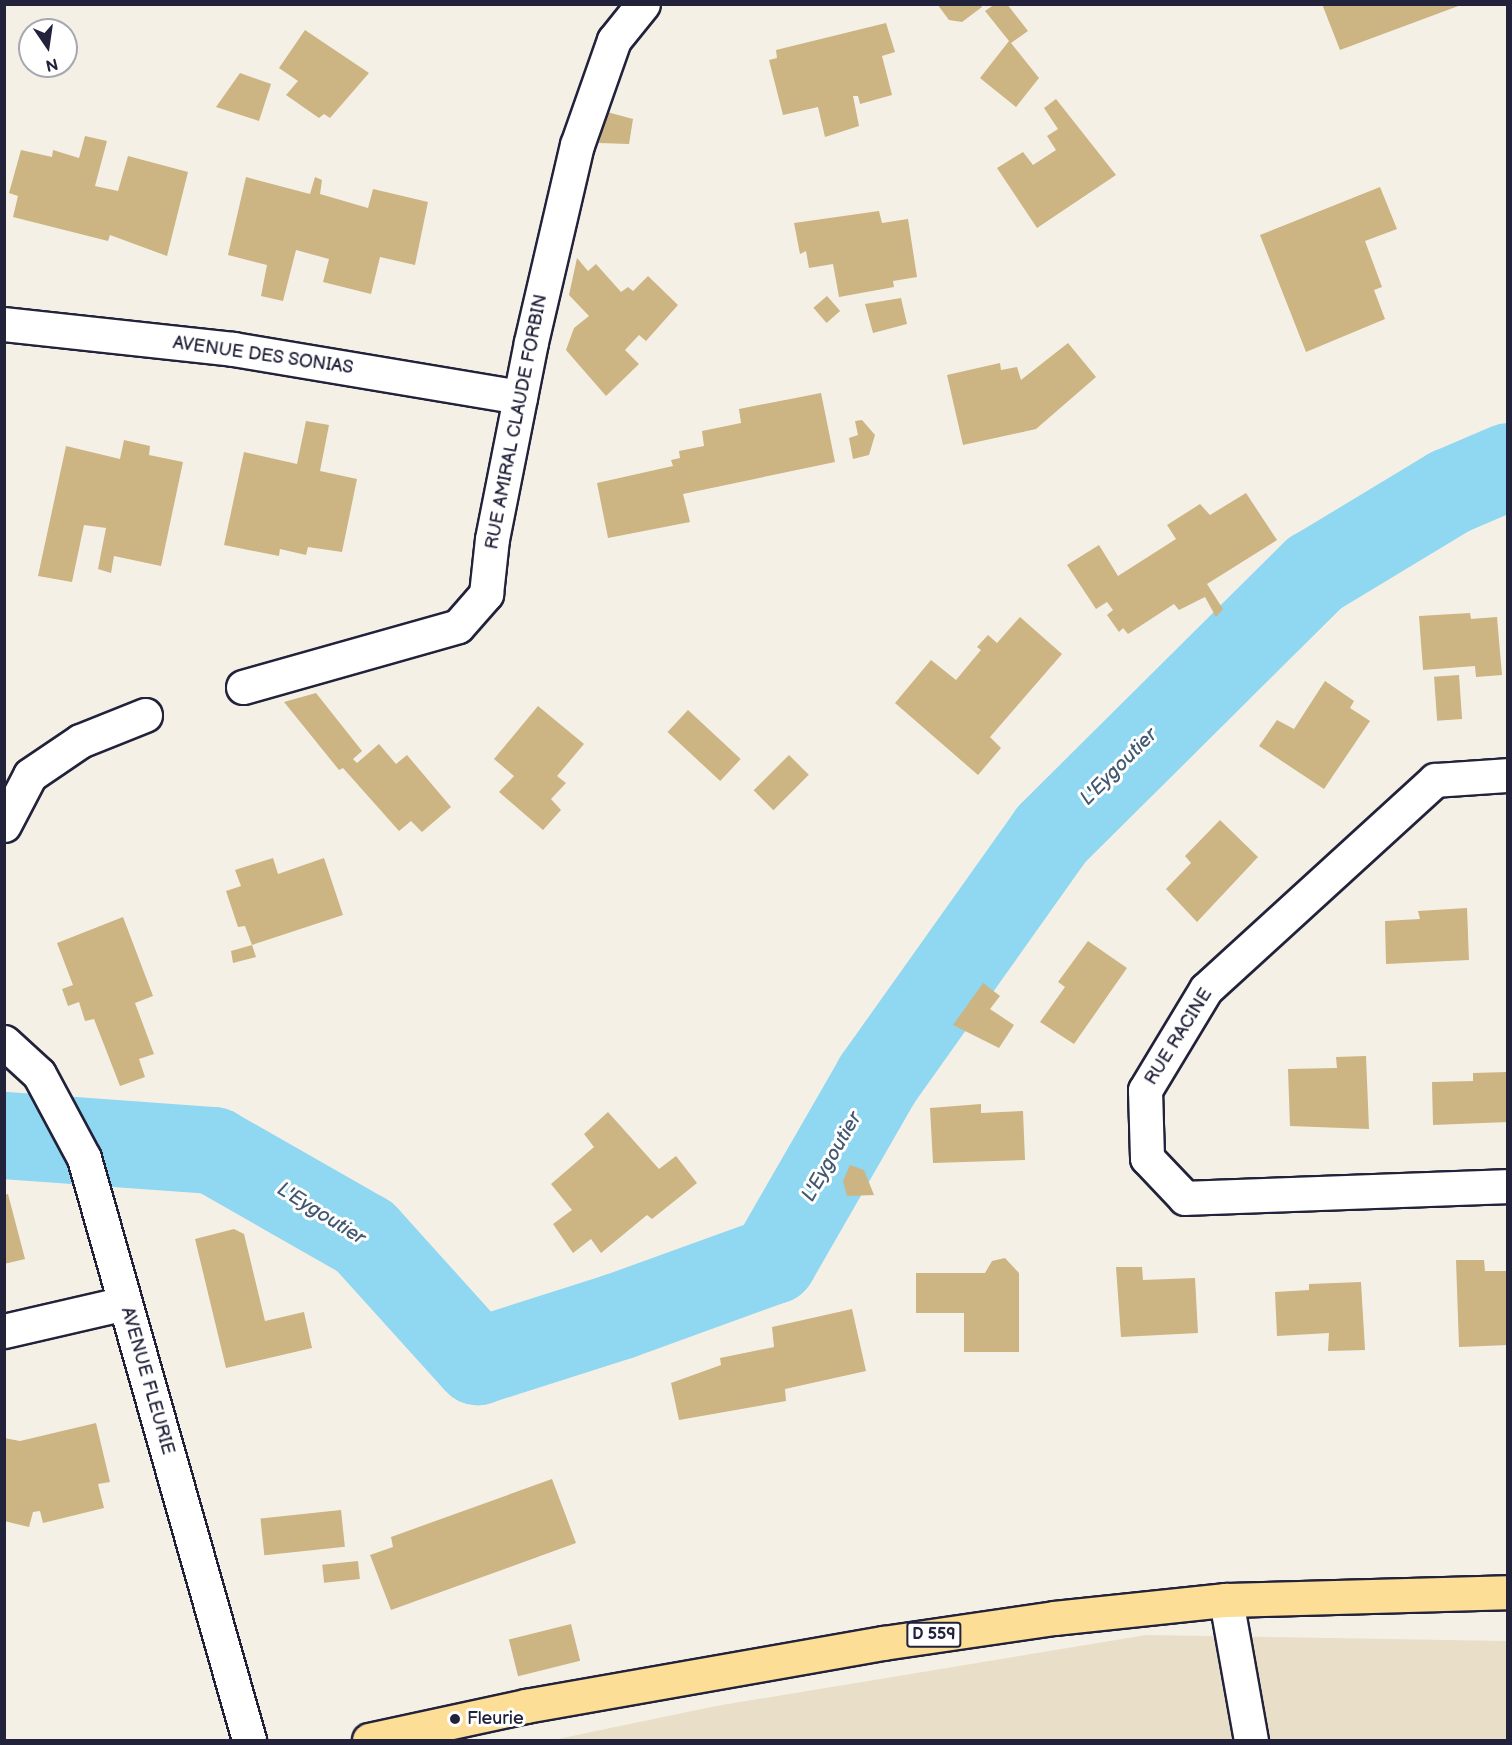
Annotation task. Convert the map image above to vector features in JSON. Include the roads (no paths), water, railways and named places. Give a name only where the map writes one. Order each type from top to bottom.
[{"type":"main road","name":"D 559","points":[[369,1740],[465,1717],[884,1643],[1054,1618],[1226,1600],[1508,1592]]},
{"type":"street","name":"RUE AMIRAL CLAUDE FORBIN","points":[[243,687],[458,626],[486,594],[492,539],[520,397],[577,145],[614,40],[643,4]]},
{"type":"street","name":"AVENUE DES SONIAS","points":[[4,324],[232,349],[520,397]]},
{"type":"street","points":[[4,825],[30,775],[80,741],[145,715]]},
{"type":"street","name":"RUE RACINE","points":[[1508,775],[1435,780],[1206,989],[1145,1090],[1147,1158],[1185,1198],[1508,1186]]},
{"type":"street","name":"AVENUE FLEURIE","points":[[4,1042],[39,1074],[84,1158],[249,1740]]},
{"type":"street","points":[[4,1331],[126,1303]]},
{"type":"street","points":[[1226,1600],[1251,1740]]},
{"type":"waterway","name":"L'Eygoutier","points":[[4,1135],[213,1150],[364,1236],[477,1361],[618,1316],[773,1260],[877,1079],[1051,834],[1314,573],[1450,491],[1508,466]]},
{"type":"place","name":"Fleurie","points":[[455,1719]]}]
